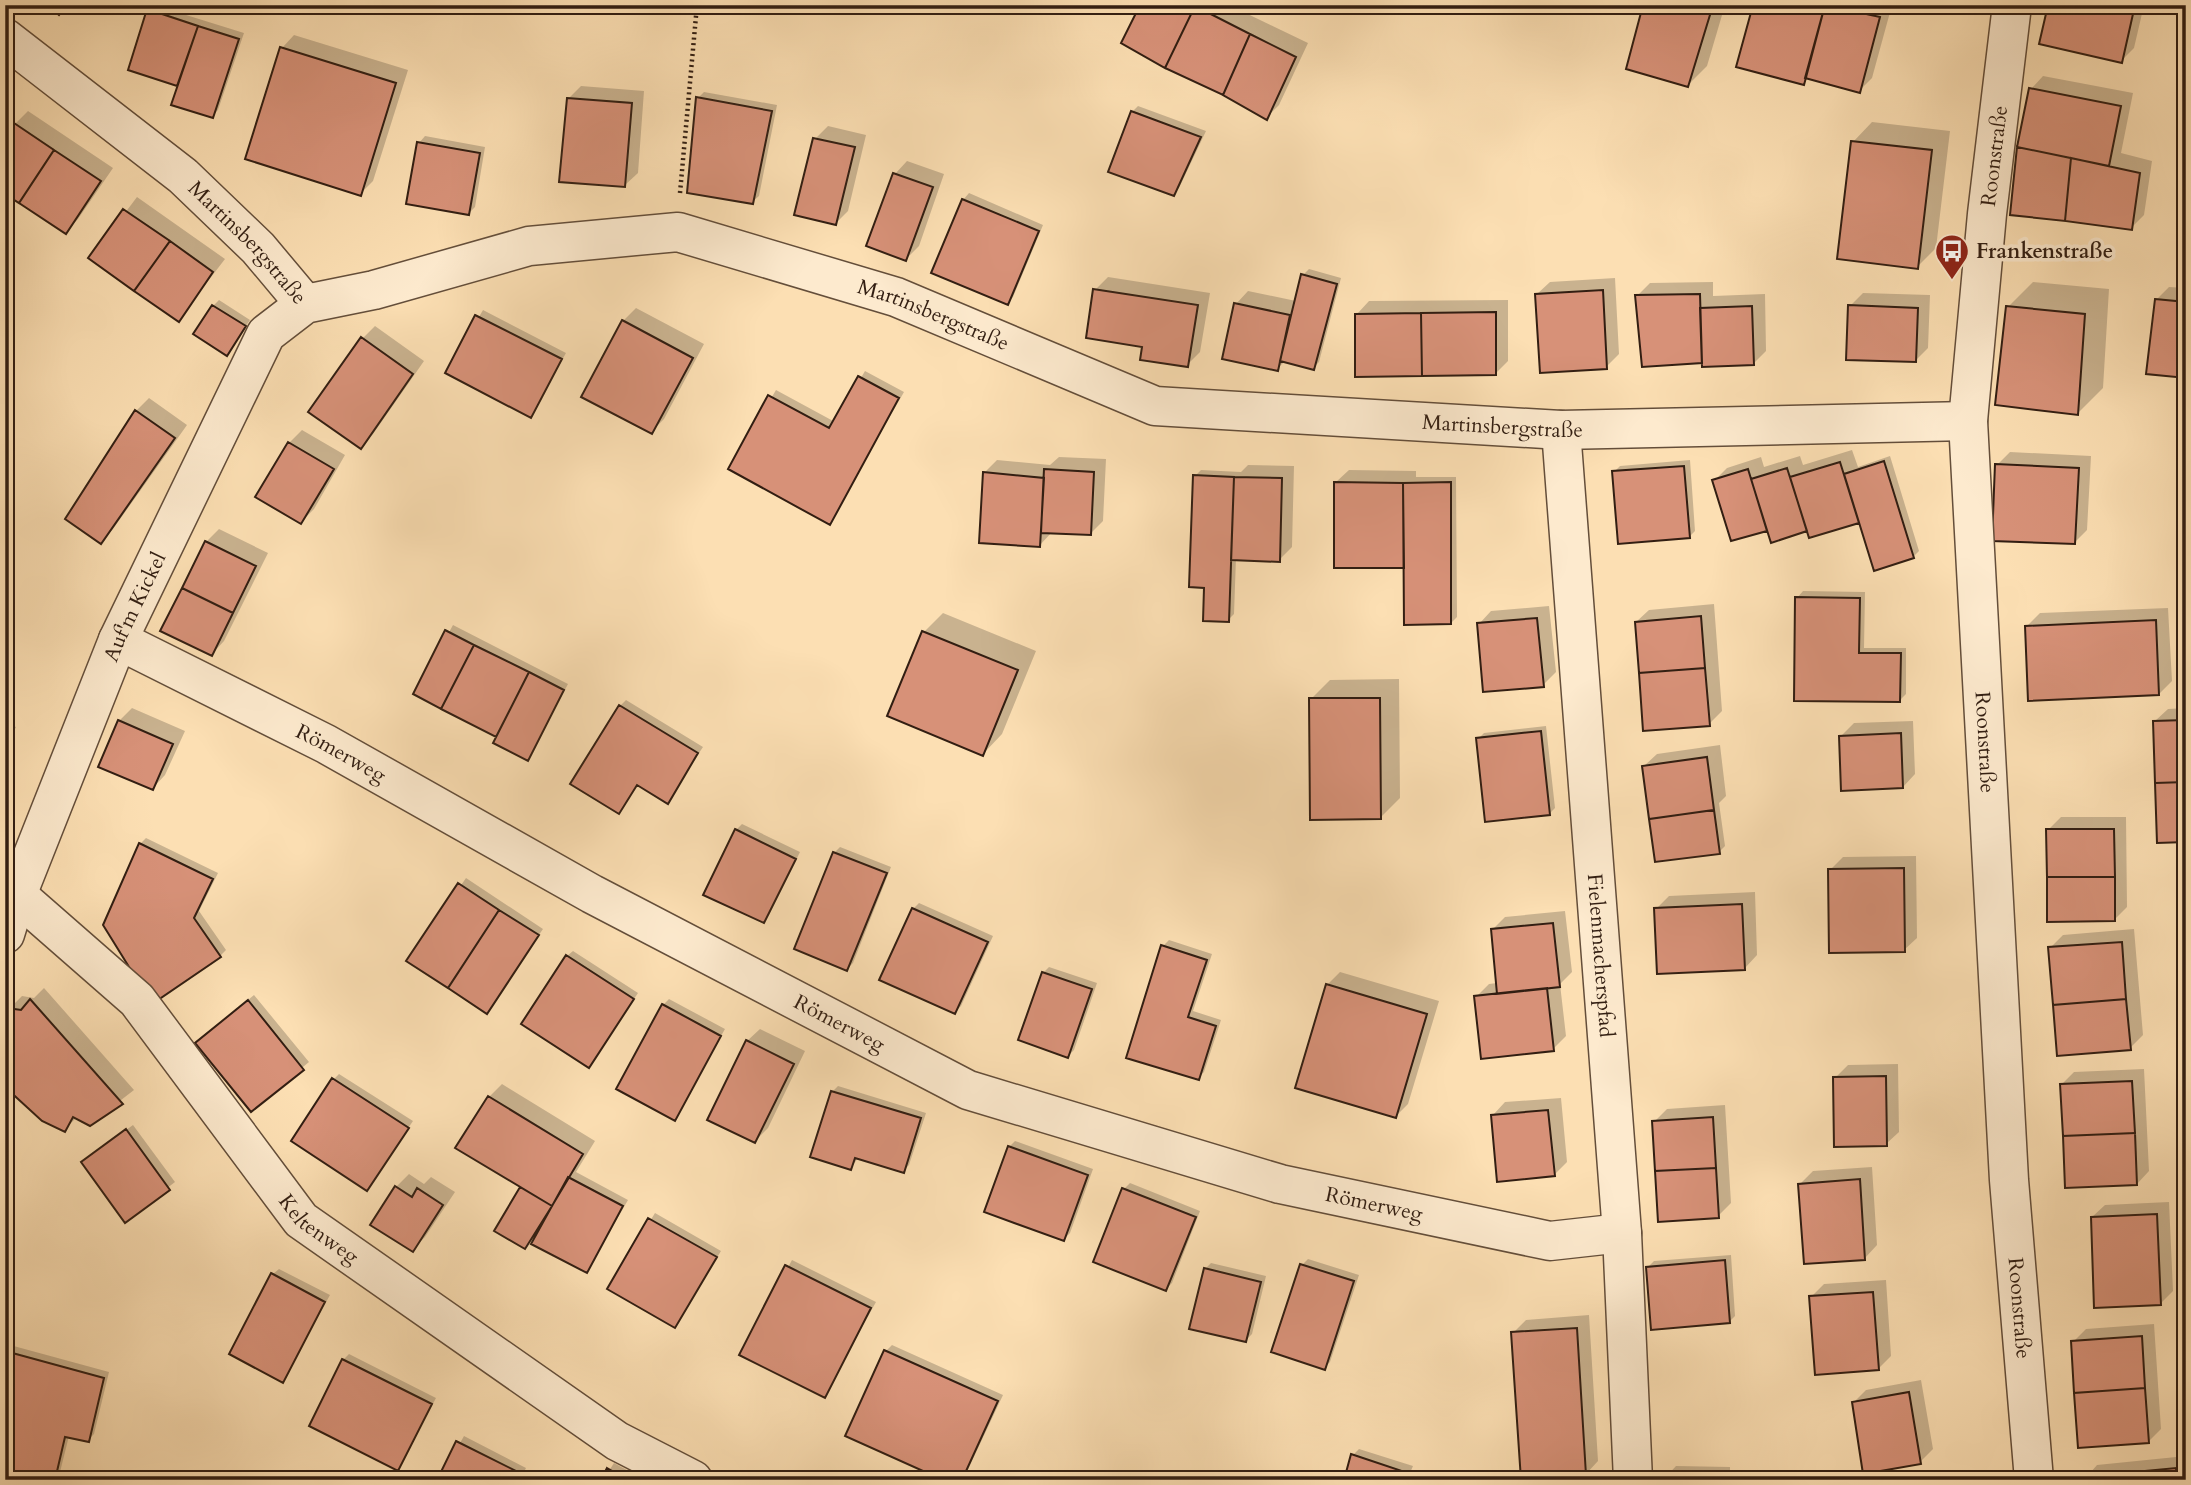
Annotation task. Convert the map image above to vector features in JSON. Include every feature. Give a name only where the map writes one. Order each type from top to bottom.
[{"type":"street","name":"Roonstraße","points":[[2012,5],[1987,214],[1968,421],[2008,1180],[2034,1480]]},
{"type":"street","name":"Martinsbergstraße","points":[[5,38],[183,176],[258,248],[305,304],[374,290],[529,246],[678,232],[896,297],[1155,406],[1561,430],[1968,421]]},
{"type":"street","name":"Auf'm Kickel","points":[[5,934],[118,640],[266,334],[305,304]]},
{"type":"street","name":"Fielenmacherspfad","points":[[1561,430],[1622,1233],[1633,1480]]},
{"type":"street","name":"Römerweg","points":[[118,640],[326,744],[592,894],[968,1090],[1280,1184],[1550,1241],[1622,1233]]},
{"type":"street","name":"Keltenweg","points":[[18,895],[137,1000],[301,1220],[617,1441],[693,1480]]},
{"type":"path","points":[[680,195],[697,5]]},
{"type":"building","points":[[48,5],[67,5],[59,15]]},
{"type":"building","points":[[1140,5],[1195,6],[1165,68],[1121,43]]},
{"type":"building","points":[[1643,5],[1713,5],[1688,87],[1626,69]]},
{"type":"building","points":[[1753,5],[1825,5],[1804,85],[1736,67]]},
{"type":"building","points":[[1825,5],[1880,17],[1860,93],[1805,78]]},
{"type":"building","points":[[2048,5],[2135,5],[2122,63],[2039,44]]},
{"type":"building","points":[[1195,6],[1250,34],[1223,95],[1165,68]]},
{"type":"building","points":[[147,9],[198,26],[177,86],[128,70]]},
{"type":"building","points":[[198,26],[239,39],[213,118],[171,105]]},
{"type":"building","points":[[1250,34],[1296,57],[1267,120],[1223,95]]},
{"type":"building","points":[[280,47],[396,83],[361,196],[245,159]]},
{"type":"building","points":[[2029,88],[2121,106],[2109,166],[2017,147]]},
{"type":"building","points":[[696,97],[772,111],[753,204],[687,193]]},
{"type":"building","points":[[567,98],[632,103],[625,187],[559,182]]},
{"type":"building","points":[[1131,111],[1201,137],[1174,196],[1108,172]]},
{"type":"building","points":[[14,123],[54,150],[19,203],[5,194],[5,135]]},
{"type":"building","points":[[813,138],[855,147],[836,225],[794,215]]},
{"type":"building","points":[[1851,141],[1932,150],[1918,269],[1837,259]]},
{"type":"building","points":[[417,142],[480,153],[469,215],[406,204]]},
{"type":"building","points":[[2017,147],[2071,158],[2065,221],[2010,215]]},
{"type":"building","points":[[54,150],[101,181],[66,234],[19,203]]},
{"type":"building","points":[[2071,158],[2140,173],[2132,230],[2065,221]]},
{"type":"building","points":[[893,173],[933,187],[906,261],[866,246]]},
{"type":"building","points":[[962,199],[1039,231],[1008,305],[931,273]]},
{"type":"building","points":[[123,209],[170,241],[134,291],[88,258]]},
{"type":"building","points":[[170,241],[213,272],[179,322],[134,291]]},
{"type":"building","points":[[1301,274],[1337,284],[1314,370],[1280,361]]},
{"type":"building","points":[[1093,289],[1198,305],[1188,367],[1140,360],[1142,347],[1086,338]]},
{"type":"building","points":[[1603,290],[1607,369],[1540,373],[1535,294]]},
{"type":"building","points":[[1700,294],[1702,363],[1642,367],[1635,295]]},
{"type":"building","points":[[2155,299],[2186,302],[2186,378],[2146,374]]},
{"type":"building","points":[[1234,303],[1290,315],[1278,371],[1222,359]]},
{"type":"building","points":[[212,305],[246,326],[227,356],[193,334]]},
{"type":"building","points":[[1848,305],[1918,308],[1916,362],[1846,360]]},
{"type":"building","points":[[1752,306],[1754,365],[1702,367],[1700,308]]},
{"type":"building","points":[[2006,306],[2085,314],[2078,415],[1995,405]]},
{"type":"building","points":[[1496,312],[1496,375],[1422,376],[1421,313]]},
{"type":"building","points":[[1421,313],[1422,376],[1355,377],[1355,314]]},
{"type":"building","points":[[475,315],[562,359],[531,418],[445,373]]},
{"type":"building","points":[[622,320],[693,358],[652,434],[581,397]]},
{"type":"building","points":[[361,337],[413,374],[361,449],[308,412]]},
{"type":"building","points":[[858,376],[899,398],[830,525],[728,469],[768,395],[829,428]]},
{"type":"building","points":[[135,410],[175,438],[101,544],[65,519]]},
{"type":"building","points":[[288,442],[334,469],[301,524],[255,497]]},
{"type":"building","points":[[1884,461],[1914,558],[1874,571],[1844,474]]},
{"type":"building","points":[[1840,462],[1859,523],[1809,538],[1790,477]]},
{"type":"building","points":[[1995,464],[2079,468],[2075,544],[1992,541]]},
{"type":"building","points":[[1684,466],[1690,538],[1618,544],[1612,471]]},
{"type":"building","points":[[1787,468],[1807,531],[1771,543],[1751,479]]},
{"type":"building","points":[[1044,469],[1094,472],[1091,535],[1041,533]]},
{"type":"building","points":[[1748,469],[1767,531],[1731,541],[1712,480]]},
{"type":"building","points":[[983,472],[1044,478],[1040,547],[979,543]]},
{"type":"building","points":[[1193,475],[1234,477],[1229,622],[1203,621],[1204,588],[1189,587]]},
{"type":"building","points":[[1234,477],[1282,478],[1280,562],[1231,560]]},
{"type":"building","points":[[1334,482],[1403,483],[1404,568],[1334,568]]},
{"type":"building","points":[[1451,482],[1451,624],[1404,625],[1403,483]]},
{"type":"building","points":[[205,541],[256,566],[233,613],[182,588]]},
{"type":"building","points":[[182,588],[233,613],[212,656],[160,631]]},
{"type":"building","points":[[1795,597],[1860,598],[1859,653],[1901,653],[1900,702],[1794,701]]},
{"type":"building","points":[[1701,616],[1705,668],[1639,673],[1635,622]]},
{"type":"building","points":[[1537,618],[1544,687],[1483,692],[1477,623]]},
{"type":"building","points":[[2156,620],[2159,695],[2028,701],[2025,626]]},
{"type":"building","points":[[445,630],[474,645],[441,709],[413,694]]},
{"type":"building","points":[[922,631],[1018,670],[983,756],[887,716]]},
{"type":"building","points":[[474,645],[529,672],[496,737],[441,709]]},
{"type":"building","points":[[1705,668],[1710,726],[1643,731],[1639,673]]},
{"type":"building","points":[[529,672],[564,690],[528,761],[493,743]]},
{"type":"building","points":[[1309,698],[1380,698],[1381,819],[1310,820]]},
{"type":"building","points":[[619,705],[698,753],[668,804],[637,785],[619,814],[570,784]]},
{"type":"building","points":[[118,720],[173,744],[153,790],[98,767]]},
{"type":"building","points":[[2186,720],[2186,782],[2155,783],[2153,721]]},
{"type":"building","points":[[1541,731],[1550,815],[1485,822],[1476,738]]},
{"type":"building","points":[[1901,733],[1903,788],[1841,791],[1839,736]]},
{"type":"building","points":[[1707,757],[1714,810],[1649,819],[1642,766]]},
{"type":"building","points":[[2186,782],[2186,842],[2157,843],[2155,783]]},
{"type":"building","points":[[1714,810],[1720,854],[1655,862],[1649,819]]},
{"type":"building","points":[[735,829],[796,859],[764,923],[703,895]]},
{"type":"building","points":[[2046,829],[2114,829],[2115,877],[2047,877]]},
{"type":"building","points":[[139,843],[213,879],[194,918],[221,957],[152,1004],[103,925]]},
{"type":"building","points":[[833,852],[887,873],[847,971],[794,949]]},
{"type":"building","points":[[1904,868],[1905,952],[1829,953],[1828,869]]},
{"type":"building","points":[[2047,877],[2115,877],[2115,921],[2047,922]]},
{"type":"building","points":[[458,883],[499,910],[448,988],[406,961]]},
{"type":"building","points":[[1742,904],[1745,970],[1657,974],[1654,908]]},
{"type":"building","points":[[912,908],[988,942],[955,1014],[879,980]]},
{"type":"building","points":[[499,910],[539,935],[487,1014],[448,988]]},
{"type":"building","points":[[1553,923],[1560,987],[1497,994],[1491,929]]},
{"type":"building","points":[[2122,942],[2126,999],[2053,1005],[2048,947]]},
{"type":"building","points":[[1161,945],[1207,960],[1188,1017],[1216,1026],[1199,1080],[1126,1058]]},
{"type":"building","points":[[566,955],[634,999],[589,1068],[521,1024]]},
{"type":"building","points":[[1042,972],[1092,989],[1068,1058],[1018,1040]]},
{"type":"building","points":[[1326,984],[1427,1014],[1396,1118],[1295,1088]]},
{"type":"building","points":[[1547,988],[1554,1051],[1481,1059],[1474,996]]},
{"type":"building","points":[[30,999],[123,1104],[90,1126],[73,1117],[65,1132],[42,1121],[5,1087],[7,1008],[21,1010]]},
{"type":"building","points":[[2126,999],[2131,1050],[2057,1056],[2053,1005]]},
{"type":"building","points":[[248,1000],[304,1070],[251,1112],[195,1043]]},
{"type":"building","points":[[662,1004],[721,1036],[675,1121],[616,1089]]},
{"type":"building","points":[[746,1040],[794,1064],[755,1143],[707,1120]]},
{"type":"building","points":[[1886,1076],[1887,1146],[1834,1147],[1833,1077]]},
{"type":"building","points":[[332,1078],[409,1128],[367,1191],[291,1141]]},
{"type":"building","points":[[2132,1081],[2135,1133],[2063,1136],[2060,1084]]},
{"type":"building","points":[[831,1091],[921,1118],[904,1173],[855,1158],[851,1170],[810,1157]]},
{"type":"building","points":[[488,1096],[583,1154],[552,1206],[455,1148]]},
{"type":"building","points":[[1548,1110],[1555,1176],[1497,1182],[1491,1115]]},
{"type":"building","points":[[1713,1117],[1716,1168],[1655,1171],[1652,1121]]},
{"type":"building","points":[[126,1129],[170,1190],[125,1223],[81,1162]]},
{"type":"building","points":[[2135,1133],[2137,1185],[2065,1188],[2063,1136]]},
{"type":"building","points":[[1008,1146],[1088,1175],[1064,1241],[984,1212]]},
{"type":"building","points":[[1716,1168],[1719,1218],[1658,1222],[1655,1171]]},
{"type":"building","points":[[568,1177],[623,1206],[587,1273],[531,1244]]},
{"type":"building","points":[[1860,1179],[1865,1260],[1804,1264],[1798,1184]]},
{"type":"building","points":[[395,1186],[412,1197],[417,1188],[443,1205],[413,1252],[370,1225]]},
{"type":"building","points":[[520,1187],[552,1206],[525,1249],[494,1231]]},
{"type":"building","points":[[1122,1188],[1196,1217],[1166,1291],[1093,1262]]},
{"type":"building","points":[[2157,1214],[2161,1305],[2094,1308],[2091,1217]]},
{"type":"building","points":[[648,1218],[717,1257],[675,1328],[607,1289]]},
{"type":"building","points":[[1725,1260],[1730,1323],[1651,1330],[1646,1267]]},
{"type":"building","points":[[1300,1264],[1354,1281],[1325,1370],[1271,1352]]},
{"type":"building","points":[[785,1265],[871,1308],[825,1398],[739,1355]]},
{"type":"building","points":[[1204,1268],[1261,1282],[1246,1342],[1189,1329]]},
{"type":"building","points":[[271,1273],[325,1302],[283,1383],[229,1354]]},
{"type":"building","points":[[1873,1292],[1879,1370],[1815,1375],[1809,1296]]},
{"type":"building","points":[[1577,1328],[1586,1475],[1521,1480],[1511,1332]]},
{"type":"building","points":[[2142,1336],[2145,1388],[2074,1393],[2071,1341]]},
{"type":"building","points":[[884,1350],[998,1401],[962,1480],[943,1480],[845,1436]]},
{"type":"building","points":[[5,1351],[104,1378],[89,1442],[65,1437],[55,1480],[5,1480],[5,1444],[10,1424],[5,1422]]},
{"type":"building","points":[[342,1359],[432,1404],[398,1471],[309,1426]]},
{"type":"building","points":[[2145,1388],[2149,1443],[2078,1448],[2074,1393]]},
{"type":"building","points":[[1909,1392],[1921,1464],[1863,1474],[1852,1402]]},
{"type":"building","points":[[456,1441],[522,1474],[519,1480],[437,1480]]},
{"type":"building","points":[[1351,1454],[1408,1473],[1405,1480],[1344,1480]]},
{"type":"building","points":[[607,1468],[628,1480],[601,1480]]},
{"type":"building","points":[[2176,1468],[2177,1480],[2083,1480],[2082,1477]]},
{"type":"place","name":"Frankenstraße","points":[[1952,281]]}]
